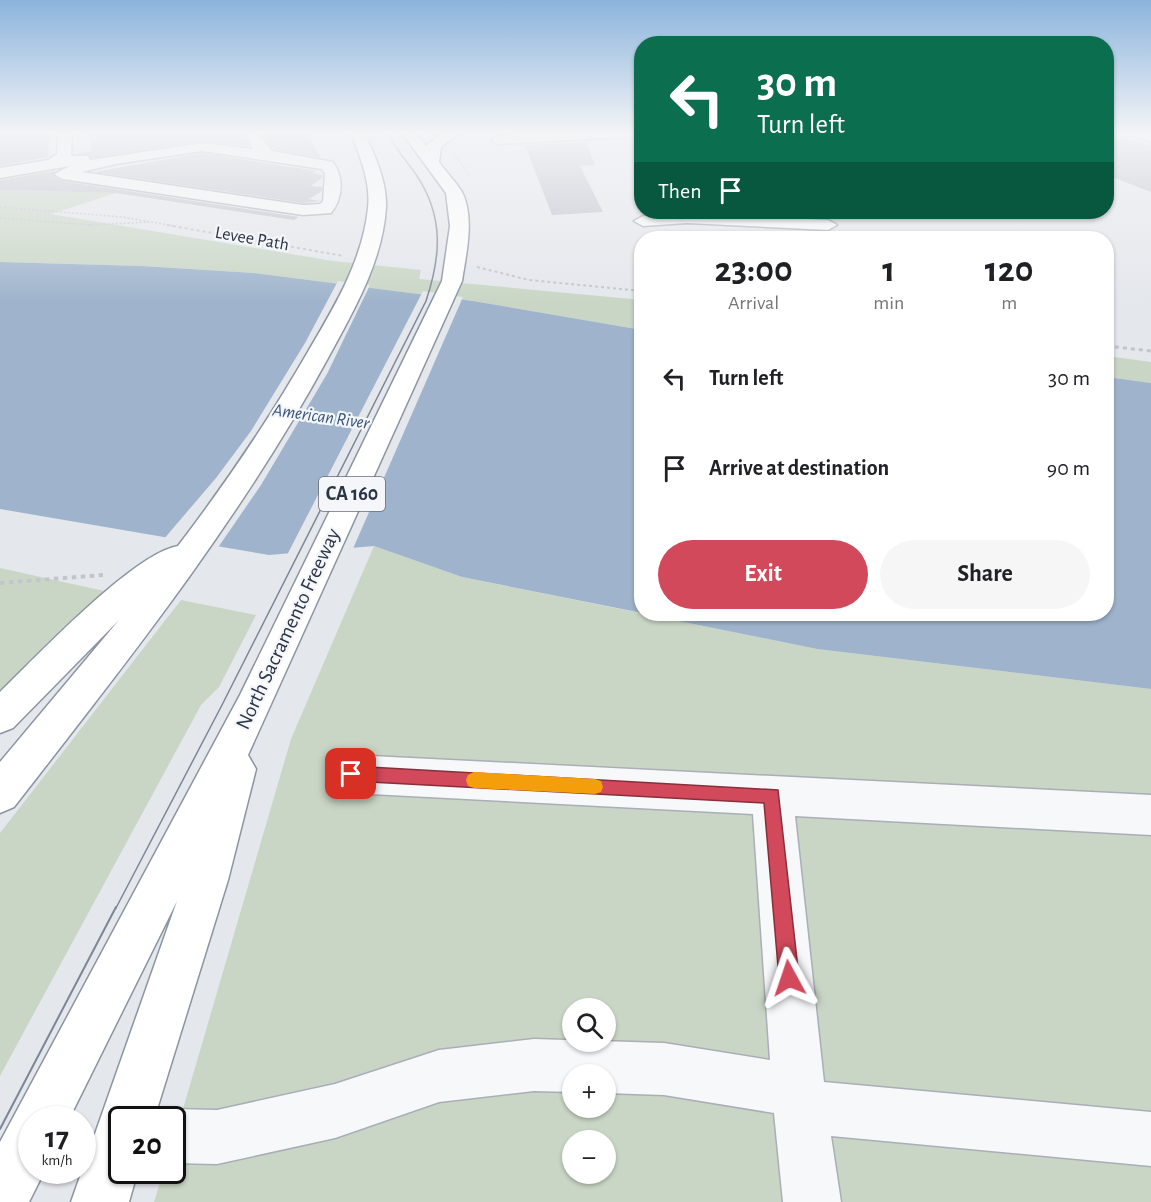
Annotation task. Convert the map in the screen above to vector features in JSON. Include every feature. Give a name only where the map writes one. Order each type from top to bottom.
[{"type":"highway","points":[[0,716],[106,635],[192,549],[241,481],[292,400],[337,319],[356,255],[374,228],[376,189]]},
{"type":"highway","name":"North Sacramento Freeway","points":[[49,1106],[253,707],[452,281],[461,231],[458,203],[451,189]]},
{"type":"highway","points":[[0,793],[106,635]]},
{"type":"highway","points":[[131,1106],[206,880],[253,707]]},
{"type":"highway","points":[[0,1200],[18,1165]]},
{"type":"highway","points":[[100,1202],[108,1178]]},
{"type":"lane","points":[[163,189],[303,210],[325,209],[332,202],[332,189]]},
{"type":"lane","points":[[643,221],[657,219]]},
{"type":"lane","points":[[742,219],[828,225]]},
{"type":"lane","points":[[351,774],[1151,815]]},
{"type":"lane","points":[[772,796],[812,1202]]},
{"type":"lane","points":[[186,1136],[217,1137],[335,1112],[439,1076],[534,1065],[664,1069],[800,1098],[1151,1139]]},
{"type":"path","name":"Levee Path","points":[[0,207],[106,214],[356,255]]},
{"type":"path","name":"Levee Path","points":[[0,218],[90,225],[159,222]]},
{"type":"path","points":[[481,269],[521,277],[634,290]]},
{"type":"path","points":[[1114,347],[1151,351]]},
{"type":"path","points":[[0,583],[40,579],[76,581],[107,574]]},
{"type":"green space","points":[[0,190],[116,193],[51,214],[333,261],[421,270],[419,279],[634,299],[634,329],[473,301],[254,273],[142,266],[0,262]]},
{"type":"green space","points":[[1114,357],[1151,362],[1151,383],[1114,378]]},
{"type":"green space","points":[[374,546],[462,577],[634,612],[634,621],[679,621],[817,649],[1151,689],[1151,1202],[154,1202],[160,1184],[186,1184],[186,1106],[184,1106],[291,739]]},
{"type":"green space","points":[[0,568],[145,600],[0,692]]},
{"type":"green space","points":[[181,600],[256,615],[219,687],[201,705],[0,1076],[0,833]]},
{"type":"water","name":"American River","points":[[0,262],[142,266],[254,273],[473,301],[634,329],[634,611],[462,577],[374,546],[269,555],[0,509]]},
{"type":"water","points":[[1114,378],[1151,383],[1151,689],[817,649],[679,621],[1114,621]]},
{"type":"pier","points":[[338,281],[370,285],[327,374],[261,485],[217,549],[163,540],[216,478],[251,431],[305,343]]},
{"type":"pier","points":[[423,291],[463,297],[352,551],[286,557]]},
{"type":"building","points":[[115,189],[299,217],[294,220],[116,193],[0,190]]},
{"type":"building","points":[[209,189],[322,189],[309,199],[320,201],[303,203]]},
{"type":"building","points":[[542,189],[592,189],[603,212],[552,215]]},
{"type":"tram line","points":[[116,908],[222,705],[426,301],[435,268],[437,237],[432,206],[425,189]]},
{"type":"tram line","points":[[0,1129],[116,907]]},
{"type":"slow traffic","points":[[474,780],[595,787]]},
{"type":"route","points":[[351,774],[772,796],[789,978]]}]
